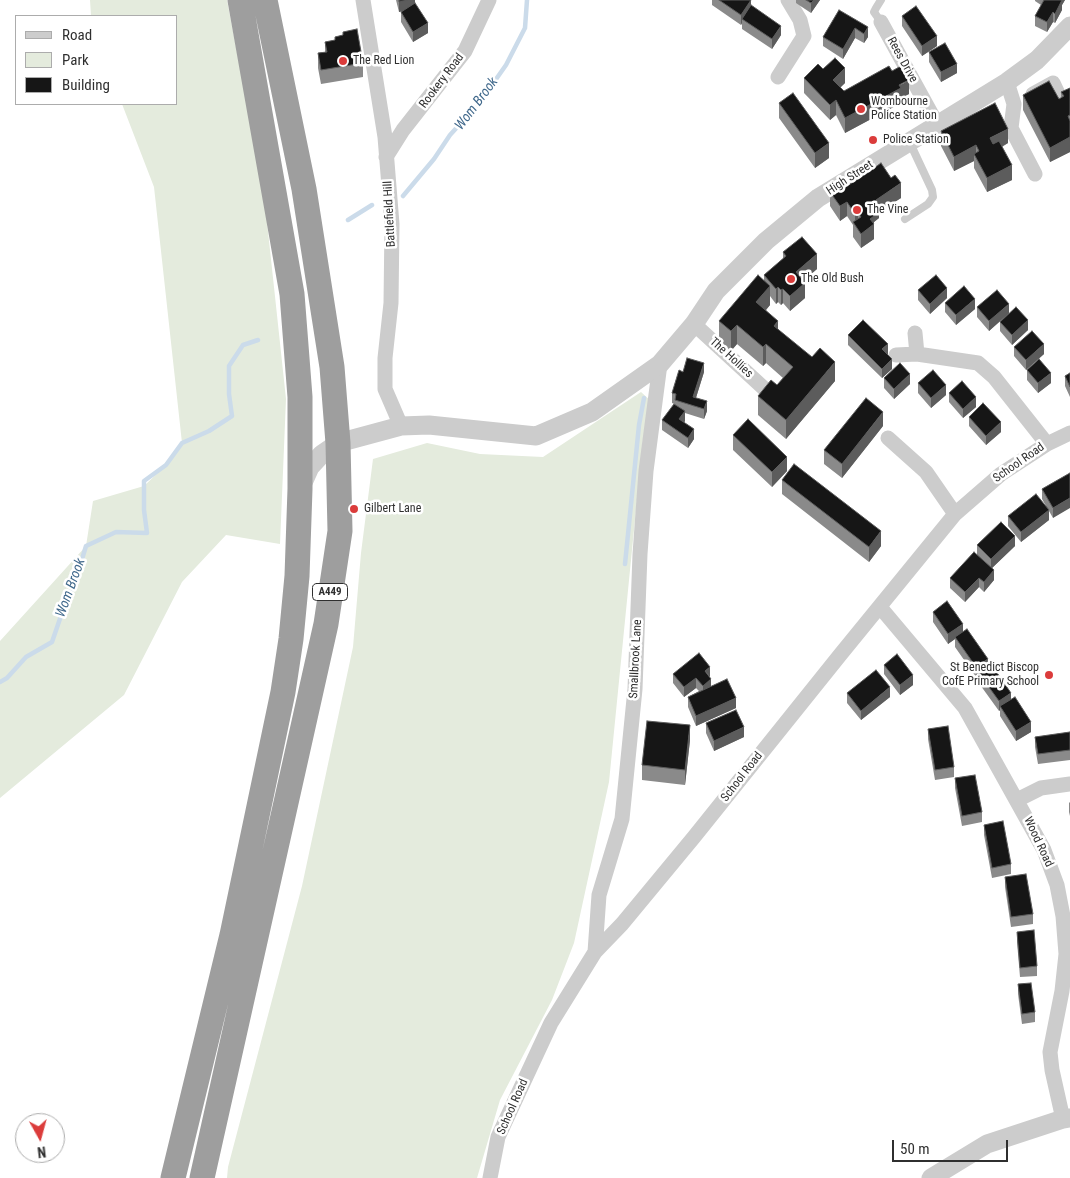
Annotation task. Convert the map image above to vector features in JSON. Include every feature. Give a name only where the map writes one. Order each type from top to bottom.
[{"type":"highway","name":"A449","points":[[173,1178],[232,935],[283,692],[291,639],[296,576],[300,489],[300,397],[292,294],[240,0]]},
{"type":"highway","name":"A449","points":[[202,1178],[326,624],[340,531],[338,443],[332,367],[304,189],[265,0]]},
{"type":"street","name":"Battlefield Hill","points":[[363,0],[374,60],[392,224],[392,304],[384,358],[385,389],[401,426]]},
{"type":"street","name":"Rookery Road","points":[[386,157],[403,130],[465,51],[489,0]]},
{"type":"street","points":[[778,77],[804,36],[800,20],[788,0]]},
{"type":"street","name":"Rees Drive","points":[[881,22],[938,124]]},
{"type":"street","name":"High Street","points":[[660,364],[694,324],[716,291],[766,241],[818,198],[1007,82],[1037,60],[1070,26]]},
{"type":"street","points":[[1007,82],[1014,104],[1011,128],[1035,174]]},
{"type":"street","points":[[1014,104],[1053,83],[1061,100]]},
{"type":"street","name":"The Hollies","points":[[694,324],[769,392]]},
{"type":"street","points":[[915,333],[917,354]]},
{"type":"street","points":[[896,354],[917,354],[978,363],[994,377],[1047,444]]},
{"type":"street","points":[[300,489],[310,467],[322,454],[338,443],[401,426],[429,425],[536,436],[592,412],[660,364]]},
{"type":"street","name":"Smallbrook Lane","points":[[595,952],[599,895],[622,819],[635,689],[640,554],[646,471],[660,364]]},
{"type":"street","name":"School Road","points":[[490,1178],[498,1138],[551,1023],[595,952],[622,924],[682,852],[955,514],[1000,474],[1047,444],[1070,433]]},
{"type":"street","points":[[888,438],[926,472],[955,514]]},
{"type":"street","name":"Wood Road","points":[[880,607],[965,708],[1044,850],[1057,885],[1068,954],[1050,1052],[1052,1070],[1067,1119]]},
{"type":"street","points":[[1017,800],[1041,788],[1070,784]]},
{"type":"street","points":[[930,1178],[986,1144],[1067,1119]]},
{"type":"lane","points":[[881,22],[874,12],[882,0]]},
{"type":"lane","points":[[905,219],[928,204],[933,197],[932,190],[909,141]]},
{"type":"green space","points":[[90,0],[227,0],[264,194],[286,399],[280,544],[226,535],[182,582],[124,695],[0,798],[0,641],[86,546],[93,501],[144,486],[166,465],[182,443],[154,187],[122,105],[178,105],[178,15],[91,15]]},
{"type":"green space","points":[[641,392],[652,402],[643,439],[609,782],[574,943],[552,1000],[500,1100],[477,1178],[227,1178],[228,1167],[302,886],[353,647],[361,553],[373,459],[427,443],[480,454],[543,457]]},
{"type":"building","points":[[719,0],[751,0],[741,15]]},
{"type":"building","points":[[1044,0],[1062,0],[1055,14],[1053,12],[1047,22],[1035,16]]},
{"type":"building","points":[[415,3],[428,23],[413,32],[401,12]]},
{"type":"building","points":[[751,5],[781,26],[772,39],[742,19]]},
{"type":"building","points":[[916,6],[937,36],[922,46],[902,16]]},
{"type":"building","points":[[839,10],[868,27],[864,34],[855,28],[843,49],[823,37]]},
{"type":"building","points":[[357,29],[363,63],[321,70],[318,53],[327,52],[325,42],[335,40],[335,37],[343,35],[343,32]]},
{"type":"building","points":[[945,43],[957,64],[941,72],[929,52]]},
{"type":"building","points":[[835,58],[845,68],[833,80],[844,91],[889,66],[892,71],[901,66],[909,80],[899,85],[901,88],[845,118],[836,100],[830,105],[804,78],[818,64],[823,69]]},
{"type":"building","points":[[1049,81],[1059,99],[1064,96],[1061,92],[1070,88],[1070,115],[1068,116],[1070,121],[1070,137],[1050,148],[1023,95]]},
{"type":"building","points":[[793,93],[829,143],[815,153],[779,103]]},
{"type":"building","points":[[995,103],[1008,129],[990,138],[993,144],[999,141],[1012,165],[987,178],[974,154],[979,151],[976,145],[954,157],[941,131]]},
{"type":"building","points":[[881,163],[891,178],[895,175],[901,183],[876,200],[879,203],[869,210],[874,216],[870,219],[874,224],[861,234],[853,222],[861,217],[858,212],[855,214],[847,202],[840,206],[830,192],[838,186],[841,190],[858,179],[854,174],[862,168],[866,174]]},
{"type":"building","points":[[802,237],[817,254],[796,272],[805,283],[790,296],[783,289],[781,290],[778,287],[776,289],[764,275],[786,256],[783,252]]},
{"type":"building","points":[[758,275],[770,286],[756,302],[778,321],[774,326],[812,357],[820,348],[835,362],[786,420],[758,396],[771,380],[777,385],[793,367],[766,344],[763,347],[737,325],[731,331],[719,321]]},
{"type":"building","points":[[936,275],[947,288],[930,304],[918,290]]},
{"type":"building","points":[[964,286],[975,299],[956,315],[945,303]]},
{"type":"building","points":[[997,290],[1009,304],[989,321],[977,307]]},
{"type":"building","points":[[1016,307],[1028,320],[1012,335],[1000,322]]},
{"type":"building","points":[[863,320],[888,344],[882,349],[892,359],[882,369],[848,335]]},
{"type":"building","points":[[1032,331],[1044,344],[1026,360],[1014,347]]},
{"type":"building","points":[[687,358],[704,363],[693,397],[707,401],[704,409],[675,400],[676,394],[672,393],[679,370],[683,372]]},
{"type":"building","points":[[1039,359],[1051,373],[1038,383],[1027,370]]},
{"type":"building","points":[[900,363],[910,374],[894,389],[884,378]]},
{"type":"building","points":[[933,370],[946,385],[931,398],[918,383]]},
{"type":"building","points":[[1070,373],[1070,387],[1065,376]]},
{"type":"building","points":[[962,381],[976,397],[963,409],[949,393]]},
{"type":"building","points":[[866,398],[883,412],[842,464],[824,450]]},
{"type":"building","points":[[983,403],[1001,422],[986,436],[969,417]]},
{"type":"building","points":[[674,404],[685,411],[679,419],[694,429],[688,438],[662,420]]},
{"type":"building","points":[[748,419],[787,457],[772,472],[733,435]]},
{"type":"building","points":[[794,464],[881,531],[869,547],[782,480]]},
{"type":"building","points":[[1070,473],[1070,498],[1053,508],[1042,489]]},
{"type":"building","points":[[1036,494],[1049,510],[1021,532],[1008,516]]},
{"type":"building","points":[[1001,522],[1015,536],[991,559],[977,545]]},
{"type":"building","points":[[974,552],[994,570],[984,582],[979,578],[965,592],[950,578]]},
{"type":"building","points":[[947,601],[963,624],[948,634],[933,612]]},
{"type":"building","points":[[967,629],[988,659],[976,667],[955,637]]},
{"type":"building","points":[[699,653],[710,667],[705,671],[711,679],[703,686],[696,678],[684,687],[673,674]]},
{"type":"building","points":[[897,654],[913,675],[900,685],[884,665]]},
{"type":"building","points":[[991,664],[1011,693],[999,701],[978,672]]},
{"type":"building","points":[[876,670],[890,687],[861,711],[847,693]]},
{"type":"building","points":[[727,679],[736,698],[696,716],[688,697]]},
{"type":"building","points":[[1015,697],[1031,722],[1016,731],[1000,706]]},
{"type":"building","points":[[736,710],[744,727],[714,741],[706,723]]},
{"type":"building","points":[[647,721],[690,725],[685,770],[642,765]]},
{"type":"building","points":[[948,726],[954,767],[935,770],[928,729]]},
{"type":"building","points":[[1070,732],[1070,750],[1038,754],[1035,737]]},
{"type":"building","points":[[975,775],[982,812],[962,816],[955,778]]},
{"type":"building","points":[[1003,821],[1011,864],[992,868],[984,825]]},
{"type":"building","points":[[1026,874],[1033,914],[1011,917],[1005,877]]},
{"type":"building","points":[[1034,930],[1037,966],[1020,968],[1017,932]]},
{"type":"building","points":[[1031,983],[1035,1012],[1022,1014],[1018,984]]},
{"type":"waterway","name":"Wom Brook","points":[[403,196],[434,159],[450,135],[480,102],[506,65],[525,28],[527,0]]},
{"type":"waterway","name":"Wom Brook","points":[[348,220],[372,205]]},
{"type":"waterway","name":"Wom Brook","points":[[0,682],[7,678],[26,657],[52,642],[76,579],[86,546],[116,532],[147,533],[144,510],[144,481],[166,465],[182,443],[209,431],[232,416],[229,394],[229,366],[243,345],[258,340]]},
{"type":"waterway","points":[[625,564],[639,425],[644,398]]},
{"type":"place","name":"The Red Lion","points":[[343,61]]},
{"type":"place","name":"Wombourne Police Station","points":[[861,109]]},
{"type":"place","name":"Police Station","points":[[873,140]]},
{"type":"place","name":"The Vine","points":[[857,210]]},
{"type":"place","name":"The Old Bush","points":[[791,279]]},
{"type":"place","name":"Gilbert Lane","points":[[354,509]]},
{"type":"place","name":"St Benedict Biscop CofE Primary School","points":[[1049,675]]}]
